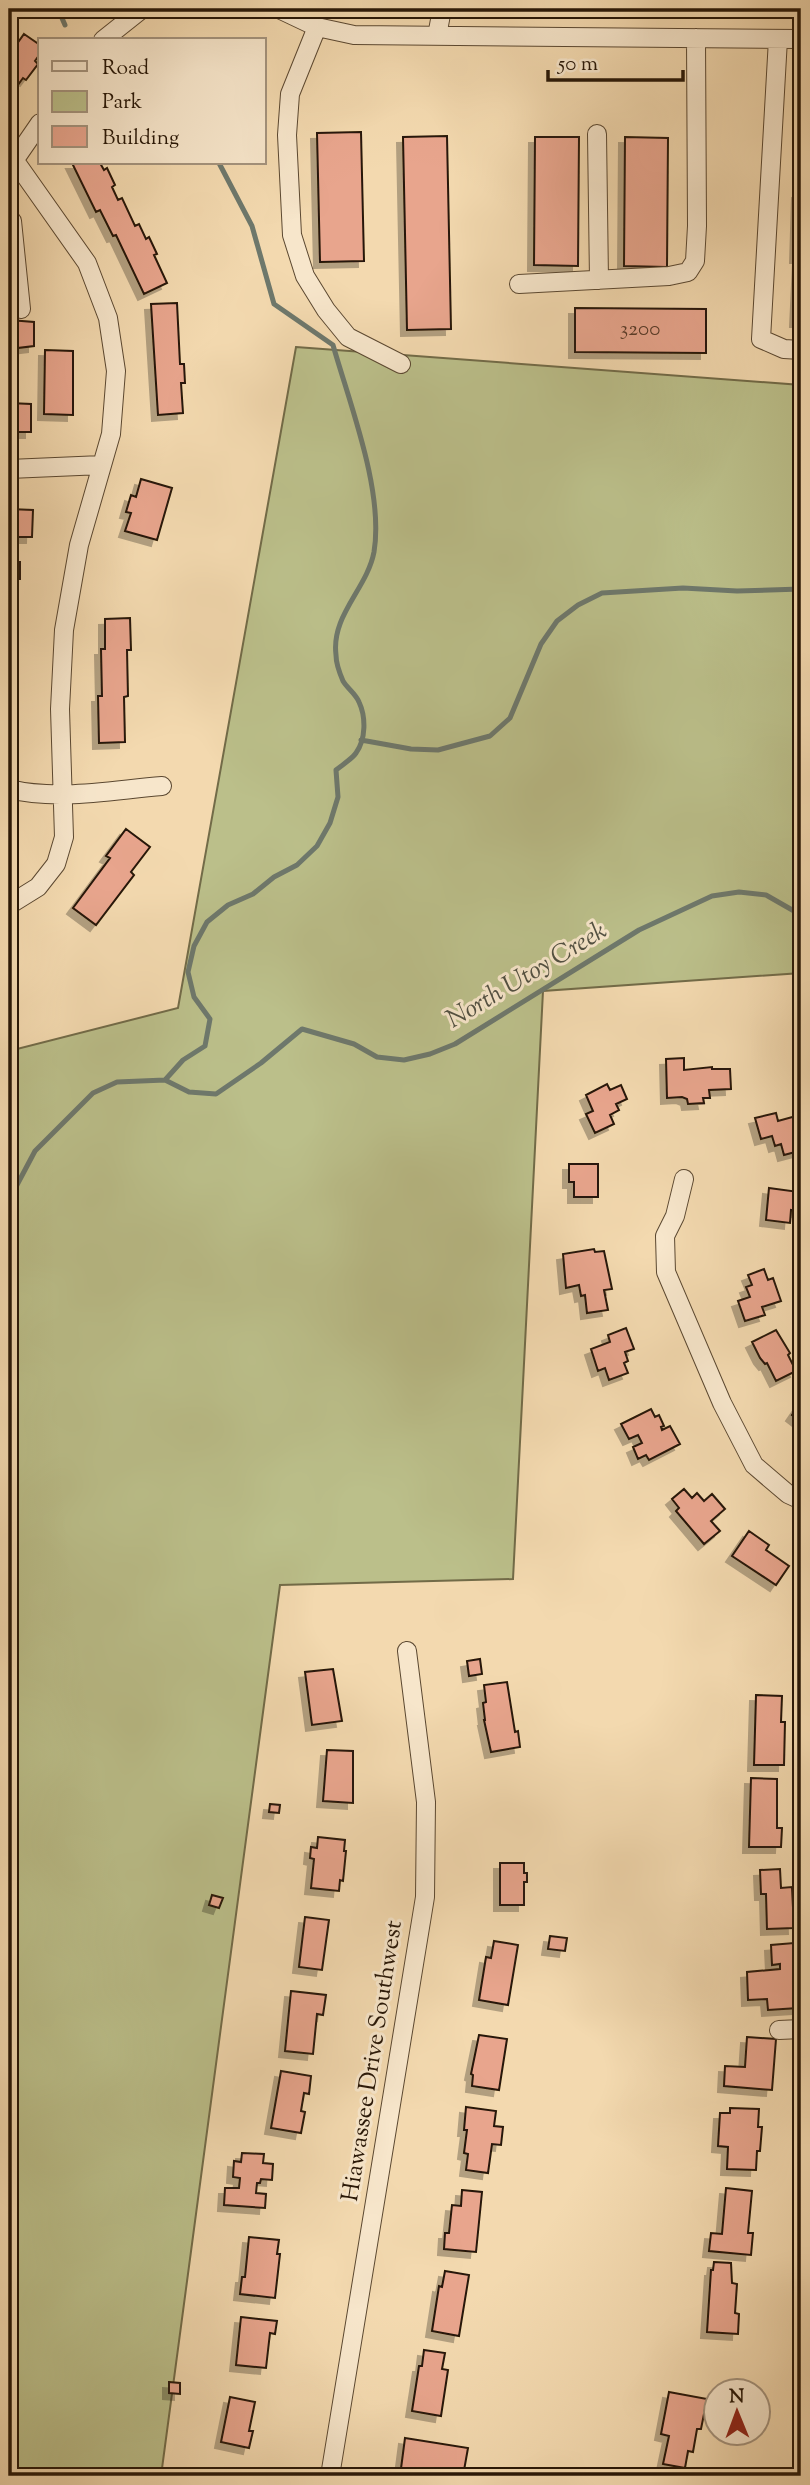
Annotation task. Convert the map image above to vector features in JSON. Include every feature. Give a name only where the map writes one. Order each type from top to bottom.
[{"type":"street","points":[[106,38],[142,9]]},
{"type":"street","points":[[279,9],[317,27],[354,35],[801,39]]},
{"type":"street","points":[[437,36],[442,9]]},
{"type":"street","points":[[317,27],[290,94],[287,135],[292,235],[305,276],[326,310],[348,337],[401,364]]},
{"type":"street","points":[[519,284],[669,276],[688,272],[695,261],[697,226],[695,38]]},
{"type":"street","points":[[778,39],[761,339],[784,349],[801,350]]},
{"type":"street","points":[[9,905],[38,887],[56,864],[64,837],[60,709],[64,630],[79,545],[111,434],[116,371],[108,318],[87,263],[11,163],[38,126]]},
{"type":"street","points":[[597,134],[599,280]]},
{"type":"street","points":[[9,218],[12,220],[21,309]]},
{"type":"street","points":[[9,469],[102,465]]},
{"type":"street","points":[[9,789],[28,794],[63,794],[162,786]]},
{"type":"street","points":[[684,1179],[675,1216],[665,1237],[666,1272],[722,1403],[754,1465],[788,1494],[801,1500]]},
{"type":"street","name":"Hiawassee Drive Southwest","points":[[330,2476],[425,1897],[426,1802],[407,1651]]},
{"type":"street","points":[[779,2030],[801,2029]]},
{"type":"green space","points":[[296,347],[801,385],[801,973],[543,991],[513,1579],[280,1585],[161,2476],[9,2476],[9,1051],[178,1008]]},
{"type":"building","points":[[24,34],[38,44],[38,57],[35,61],[38,64],[26,80],[23,78],[9,103],[9,55]]},
{"type":"building","points":[[361,132],[364,261],[320,262],[317,133]]},
{"type":"building","points":[[447,136],[451,329],[407,330],[403,137]]},
{"type":"building","points":[[535,137],[579,137],[578,266],[534,265]]},
{"type":"building","points":[[625,137],[668,138],[667,267],[624,266]]},
{"type":"building","points":[[72,164],[101,164],[104,170],[107,168],[118,200],[122,198],[135,226],[139,224],[146,239],[149,237],[167,283],[144,294],[116,235],[113,236],[100,210],[96,212]]},
{"type":"building","points":[[801,191],[801,321],[796,321],[798,192]]},
{"type":"building","points":[[177,303],[180,364],[184,364],[185,383],[181,383],[183,413],[158,415],[151,304]]},
{"type":"building","points":[[575,308],[706,309],[706,353],[575,352]]},
{"type":"building","points":[[9,320],[34,322],[34,346],[9,349]]},
{"type":"building","points":[[45,350],[73,351],[73,415],[44,414]]},
{"type":"building","points":[[9,403],[31,404],[31,432],[9,432]]},
{"type":"building","points":[[141,479],[172,488],[157,540],[125,531],[131,513],[126,512],[131,495],[136,497]]},
{"type":"building","points":[[9,509],[33,510],[32,537],[9,537]]},
{"type":"building","points":[[9,562],[20,562],[20,579],[17,579],[17,627],[13,627],[13,690],[10,690],[9,707]]},
{"type":"building","points":[[130,618],[131,650],[127,650],[128,696],[124,697],[125,742],[99,743],[98,696],[102,696],[101,649],[105,649],[105,619]]},
{"type":"building","points":[[126,829],[150,847],[131,872],[134,875],[96,925],[73,908],[110,858],[106,856]]},
{"type":"building","points":[[684,1058],[684,1070],[712,1067],[730,1069],[731,1089],[709,1090],[710,1098],[703,1098],[704,1103],[688,1104],[687,1099],[682,1097],[667,1098],[666,1059]]},
{"type":"building","points":[[607,1084],[610,1090],[621,1085],[627,1099],[616,1104],[619,1110],[610,1115],[614,1124],[595,1133],[586,1114],[593,1111],[586,1095]]},
{"type":"building","points":[[776,1113],[778,1121],[796,1116],[801,1136],[795,1140],[799,1151],[784,1155],[781,1144],[775,1146],[772,1136],[761,1139],[755,1118]]},
{"type":"building","points":[[569,1164],[598,1164],[598,1197],[574,1197],[574,1182],[569,1182]]},
{"type":"building","points":[[769,1188],[799,1192],[797,1211],[791,1210],[790,1223],[766,1220]]},
{"type":"building","points":[[594,1249],[595,1252],[604,1251],[612,1289],[604,1290],[608,1310],[587,1313],[585,1295],[581,1296],[579,1285],[566,1288],[563,1254]]},
{"type":"building","points":[[764,1269],[768,1280],[773,1278],[781,1301],[762,1307],[765,1315],[745,1321],[738,1301],[750,1297],[746,1287],[752,1285],[748,1275]]},
{"type":"building","points":[[626,1328],[634,1349],[625,1352],[628,1361],[624,1363],[628,1373],[609,1380],[605,1368],[598,1371],[591,1349],[610,1342],[608,1335]]},
{"type":"building","points":[[776,1330],[790,1353],[788,1355],[796,1371],[776,1381],[752,1342]]},
{"type":"building","points":[[801,1402],[801,1422],[792,1415]]},
{"type":"building","points":[[651,1409],[655,1417],[659,1415],[664,1426],[661,1427],[662,1430],[670,1426],[680,1444],[649,1460],[646,1455],[638,1459],[633,1447],[642,1443],[638,1435],[629,1439],[621,1424]]},
{"type":"building","points":[[684,1489],[692,1498],[697,1493],[704,1501],[712,1494],[725,1509],[711,1521],[720,1531],[704,1544],[676,1511],[679,1508],[672,1499]]},
{"type":"building","points":[[749,1531],[769,1545],[766,1550],[789,1566],[776,1585],[732,1556]]},
{"type":"building","points":[[480,1659],[482,1674],[469,1676],[467,1661]]},
{"type":"building","points":[[333,1669],[342,1721],[312,1725],[305,1672]]},
{"type":"building","points":[[507,1682],[520,1747],[491,1752],[484,1720],[484,1685]]},
{"type":"building","points":[[756,1695],[782,1696],[781,1722],[785,1722],[784,1765],[754,1765]]},
{"type":"building","points":[[327,1750],[353,1751],[353,1803],[323,1801]]},
{"type":"building","points":[[751,1778],[777,1779],[777,1828],[782,1828],[781,1847],[749,1847]]},
{"type":"building","points":[[270,1804],[280,1805],[279,1813],[269,1812]]},
{"type":"building","points":[[318,1837],[345,1840],[343,1881],[340,1880],[339,1891],[311,1888],[314,1859],[310,1858],[311,1847],[317,1848]]},
{"type":"building","points":[[500,1863],[524,1863],[527,1882],[524,1882],[524,1905],[500,1905]]},
{"type":"building","points":[[780,1869],[781,1888],[792,1887],[794,1928],[767,1929],[766,1894],[761,1894],[760,1870]]},
{"type":"building","points":[[212,1895],[223,1898],[219,1908],[209,1905]]},
{"type":"building","points":[[305,1917],[329,1920],[322,1970],[299,1967]]},
{"type":"building","points":[[550,1936],[567,1938],[565,1951],[548,1949]]},
{"type":"building","points":[[494,1941],[518,1945],[508,2005],[479,2000],[486,1957],[491,1958]]},
{"type":"building","points":[[794,1943],[798,2008],[768,2010],[767,1999],[748,2000],[747,1972],[780,1969],[780,1964],[772,1965],[771,1945]]},
{"type":"building","points":[[291,1991],[326,1995],[323,2015],[317,2014],[313,2054],[285,2051]]},
{"type":"building","points":[[479,2035],[507,2039],[499,2090],[472,2086],[471,2074]]},
{"type":"building","points":[[747,2037],[776,2039],[772,2090],[724,2086],[725,2066],[745,2067]]},
{"type":"building","points":[[281,2071],[311,2076],[309,2094],[304,2093],[301,2111],[305,2112],[301,2133],[271,2128]]},
{"type":"building","points":[[466,2107],[496,2111],[494,2126],[503,2127],[501,2145],[492,2144],[488,2173],[466,2170]]},
{"type":"building","points":[[730,2108],[759,2109],[758,2127],[762,2127],[756,2170],[727,2169],[728,2147],[718,2146],[720,2113],[730,2113]]},
{"type":"building","points":[[242,2153],[264,2154],[263,2163],[273,2164],[272,2180],[261,2179],[260,2183],[257,2183],[256,2193],[266,2194],[265,2208],[224,2205],[225,2188],[239,2188],[240,2178],[233,2177],[234,2161],[241,2162]]},
{"type":"building","points":[[726,2188],[752,2191],[748,2233],[753,2233],[751,2255],[709,2251],[711,2233],[722,2234]]},
{"type":"building","points":[[462,2190],[482,2192],[476,2252],[444,2249],[452,2205],[461,2206]]},
{"type":"building","points":[[249,2237],[279,2240],[275,2298],[240,2294],[242,2277],[245,2277]]},
{"type":"building","points":[[714,2262],[731,2263],[732,2283],[737,2284],[735,2313],[739,2314],[738,2334],[707,2332],[711,2270]]},
{"type":"building","points":[[445,2271],[469,2275],[459,2336],[432,2331],[439,2286],[442,2287]]},
{"type":"building","points":[[241,2317],[277,2321],[275,2334],[270,2333],[266,2368],[236,2365]]},
{"type":"building","points":[[424,2350],[445,2353],[442,2369],[448,2370],[441,2416],[412,2411]]},
{"type":"building","points":[[169,2382],[180,2383],[180,2394],[169,2393]]},
{"type":"building","points":[[669,2392],[702,2398],[701,2429],[697,2429],[693,2452],[688,2451],[685,2468],[663,2464],[669,2436],[661,2434]]},
{"type":"building","points":[[230,2397],[255,2402],[249,2431],[253,2431],[249,2448],[221,2442]]},
{"type":"building","points":[[405,2438],[468,2448],[463,2476],[400,2476]]},
{"type":"waterway","points":[[58,9],[65,25]]},
{"type":"waterway","points":[[165,1080],[183,1060],[205,1046],[210,1019],[194,997],[188,972],[194,946],[207,922],[228,905],[253,894],[274,877],[297,865],[317,846],[330,823],[338,797],[336,770],[354,755],[362,741],[364,721],[361,708],[358,699],[342,678],[337,661],[336,641],[344,615],[370,565],[376,528],[364,448],[333,345],[274,304],[252,226],[220,164]]},
{"type":"waterway","points":[[361,740],[411,749],[438,750],[490,736],[510,718],[541,644],[557,621],[578,605],[602,593],[683,588],[737,591],[801,589]]},
{"type":"waterway","name":"North Utoy Creek","points":[[9,1200],[35,1151],[93,1093],[117,1082],[165,1080],[189,1092],[216,1094],[261,1063],[302,1029],[354,1044],[377,1057],[404,1060],[430,1054],[455,1044],[639,930],[712,896],[739,892],[766,895],[801,915]]}]
